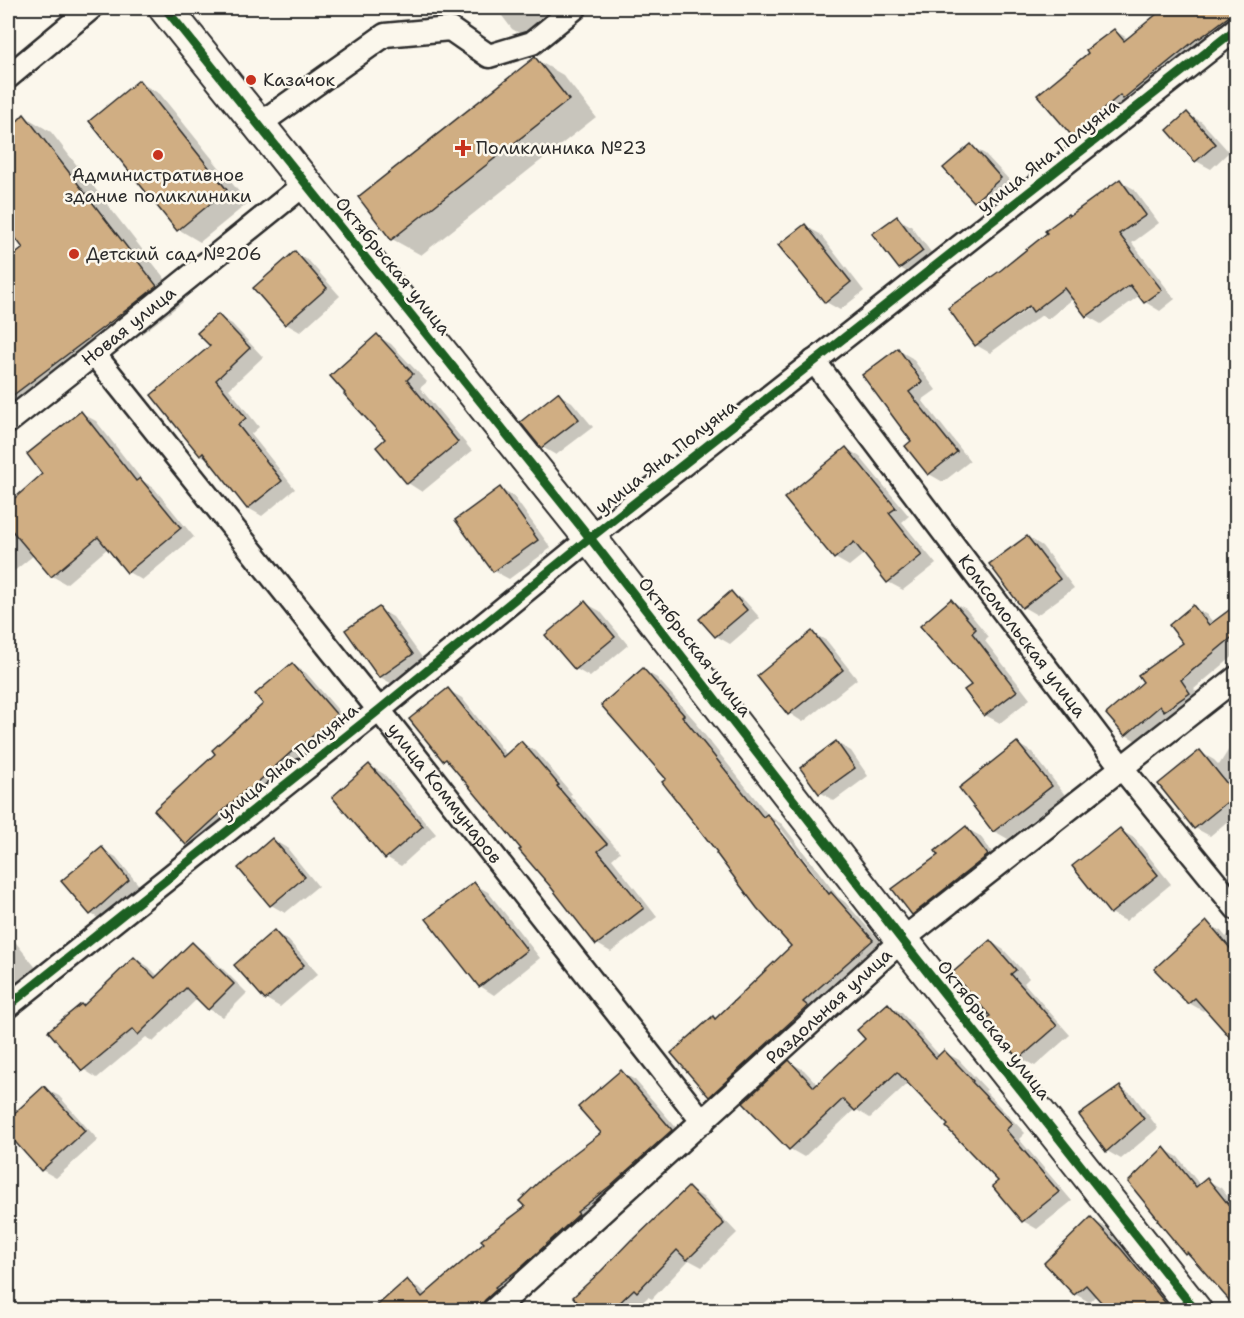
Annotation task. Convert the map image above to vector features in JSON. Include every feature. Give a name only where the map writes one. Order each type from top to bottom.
[{"type":"street","points":[[8,77],[91,8]]},
{"type":"street","name":"Октябрьская улица","points":[[165,8],[590,538],[902,940],[1195,1311]]},
{"type":"street","points":[[258,125],[385,35],[450,28],[489,56],[532,44],[574,8]]},
{"type":"street","name":"улица Яна Полуяна","points":[[8,1006],[379,710],[590,538],[1236,29]]},
{"type":"street","name":"Новая улица","points":[[8,422],[306,183]]},
{"type":"street","name":"улица Коммунаров","points":[[94,354],[379,710],[703,1122]]},
{"type":"street","name":"Комсомольская улица","points":[[814,361],[1122,768],[1236,908]]},
{"type":"street","name":"Раздольная улица","points":[[494,1311],[902,940],[1236,678]]},
{"type":"building","points":[[1164,8],[1236,8],[1236,11],[1199,37],[1123,99],[1120,95],[1072,136],[1037,95],[1088,53],[1086,50],[1114,29],[1124,41]]},
{"type":"building","name":"Поликлиника №23","points":[[535,57],[569,100],[391,240],[358,197]]},
{"type":"building","name":"Административное здание поликлиники","points":[[139,80],[227,190],[177,231],[89,121]]},
{"type":"building","points":[[1187,112],[1216,144],[1195,162],[1167,130]]},
{"type":"building","name":"Детский сад №206","points":[[24,114],[157,286],[8,399],[8,260],[23,248],[8,228],[8,131]]},
{"type":"building","points":[[971,144],[1001,178],[974,202],[943,168]]},
{"type":"building","points":[[1120,179],[1146,215],[1119,234],[1162,290],[1144,303],[1130,285],[1086,317],[1064,288],[1033,312],[1029,306],[975,346],[948,308],[1001,270],[1047,233],[1045,231]]},
{"type":"building","points":[[897,216],[923,251],[899,269],[872,234]]},
{"type":"building","points":[[805,224],[851,282],[825,303],[778,245]]},
{"type":"building","points":[[295,251],[327,288],[285,325],[253,288]]},
{"type":"building","points":[[218,314],[250,348],[216,380],[246,418],[238,425],[282,481],[247,509],[203,453],[200,456],[151,395],[210,346],[197,333]]},
{"type":"building","points":[[377,334],[413,374],[407,380],[458,442],[407,484],[376,447],[385,439],[330,376]]},
{"type":"building","points":[[898,348],[922,382],[909,392],[957,452],[928,475],[905,446],[911,441],[862,375]]},
{"type":"building","points":[[558,392],[579,419],[541,448],[520,422]]},
{"type":"building","points":[[81,411],[136,481],[140,478],[181,528],[127,573],[98,537],[51,577],[8,526],[8,504],[42,474],[27,454]]},
{"type":"building","points":[[846,447],[896,508],[889,513],[922,555],[887,583],[854,542],[834,559],[784,498]]},
{"type":"building","points":[[500,487],[538,540],[493,572],[455,520]]},
{"type":"building","points":[[1027,536],[1060,579],[1022,608],[989,564]]},
{"type":"building","points":[[731,591],[747,610],[715,637],[699,619]]},
{"type":"building","points":[[951,599],[976,629],[972,633],[1017,691],[984,716],[964,690],[971,685],[920,626]]},
{"type":"building","points":[[585,601],[615,637],[575,670],[545,635]]},
{"type":"building","points":[[1193,605],[1209,625],[1236,605],[1236,634],[1181,680],[1190,693],[1164,711],[1160,706],[1125,736],[1106,714],[1143,682],[1138,675],[1183,643],[1169,625]]},
{"type":"building","points":[[379,607],[413,654],[379,678],[345,630]]},
{"type":"building","points":[[812,631],[843,670],[788,715],[757,676]]},
{"type":"building","points":[[292,663],[337,715],[300,747],[299,745],[248,791],[247,789],[186,845],[154,810],[215,754],[212,750],[263,704],[255,694]]},
{"type":"building","points":[[643,668],[684,715],[682,716],[763,817],[767,814],[829,894],[831,892],[873,940],[803,1002],[808,1006],[709,1097],[671,1053],[713,1016],[715,1019],[791,946],[757,908],[662,782],[666,779],[601,705]]},
{"type":"building","points":[[448,688],[503,757],[521,741],[607,844],[598,851],[644,908],[596,945],[519,850],[521,849],[446,759],[443,761],[409,719]]},
{"type":"building","points":[[836,741],[855,768],[819,794],[800,768]]},
{"type":"building","points":[[1017,742],[1052,786],[993,832],[959,788]]},
{"type":"building","points":[[1200,750],[1236,795],[1194,829],[1158,784]]},
{"type":"building","points":[[369,764],[423,826],[385,859],[332,797]]},
{"type":"building","points":[[966,826],[988,855],[912,915],[892,889],[938,855],[935,851]]},
{"type":"building","points":[[1120,828],[1158,875],[1110,914],[1072,866]]},
{"type":"building","points":[[272,838],[305,877],[270,906],[238,868]]},
{"type":"building","points":[[102,847],[129,880],[90,915],[61,881]]},
{"type":"building","points":[[474,882],[527,950],[479,987],[426,919]]},
{"type":"building","points":[[1207,921],[1236,955],[1236,1044],[1195,998],[1188,1004],[1154,969]]},
{"type":"building","points":[[274,930],[304,965],[265,1000],[234,965]]},
{"type":"building","points":[[990,940],[1016,970],[1011,974],[1057,1026],[1019,1059],[987,1019],[990,1016],[952,973]]},
{"type":"building","points":[[192,942],[234,984],[208,1010],[186,988],[138,1035],[133,1029],[82,1071],[48,1031],[81,1004],[83,1006],[134,957],[155,978]]},
{"type":"building","points":[[888,1003],[936,1058],[944,1050],[1012,1124],[1006,1130],[1059,1192],[1022,1222],[992,1186],[998,1181],[897,1072],[855,1111],[843,1099],[789,1150],[743,1103],[789,1060],[814,1087],[865,1039],[857,1030]]},
{"type":"building","points":[[621,1070],[672,1130],[610,1186],[577,1212],[579,1214],[523,1266],[495,1287],[497,1289],[476,1311],[371,1311],[407,1279],[422,1297],[484,1243],[481,1240],[525,1207],[519,1201],[545,1176],[601,1133],[578,1107]]},
{"type":"building","points":[[44,1086],[85,1131],[41,1171],[8,1134],[8,1119]]},
{"type":"building","points":[[1120,1086],[1144,1119],[1106,1152],[1079,1115]]},
{"type":"building","points":[[1164,1147],[1196,1187],[1207,1178],[1236,1214],[1236,1308],[1187,1252],[1185,1254],[1128,1182]]},
{"type":"building","points":[[688,1187],[724,1224],[687,1260],[677,1250],[637,1292],[634,1289],[611,1311],[585,1311],[573,1297]]},
{"type":"building","points":[[1091,1217],[1122,1250],[1172,1311],[1109,1311],[1086,1285],[1074,1295],[1044,1263]]},
{"type":"cycle path","points":[[165,8],[590,538],[902,940],[1195,1310]]},
{"type":"cycle path","points":[[8,1006],[379,710],[590,538],[1236,29]]},
{"type":"place","name":"Казачок","points":[[251,80]]},
{"type":"place","name":"Поликлиника №23","points":[[463,148]]},
{"type":"place","name":"Административное здание поликлиники","points":[[158,155]]},
{"type":"place","name":"Детский сад №206","points":[[74,254]]}]
